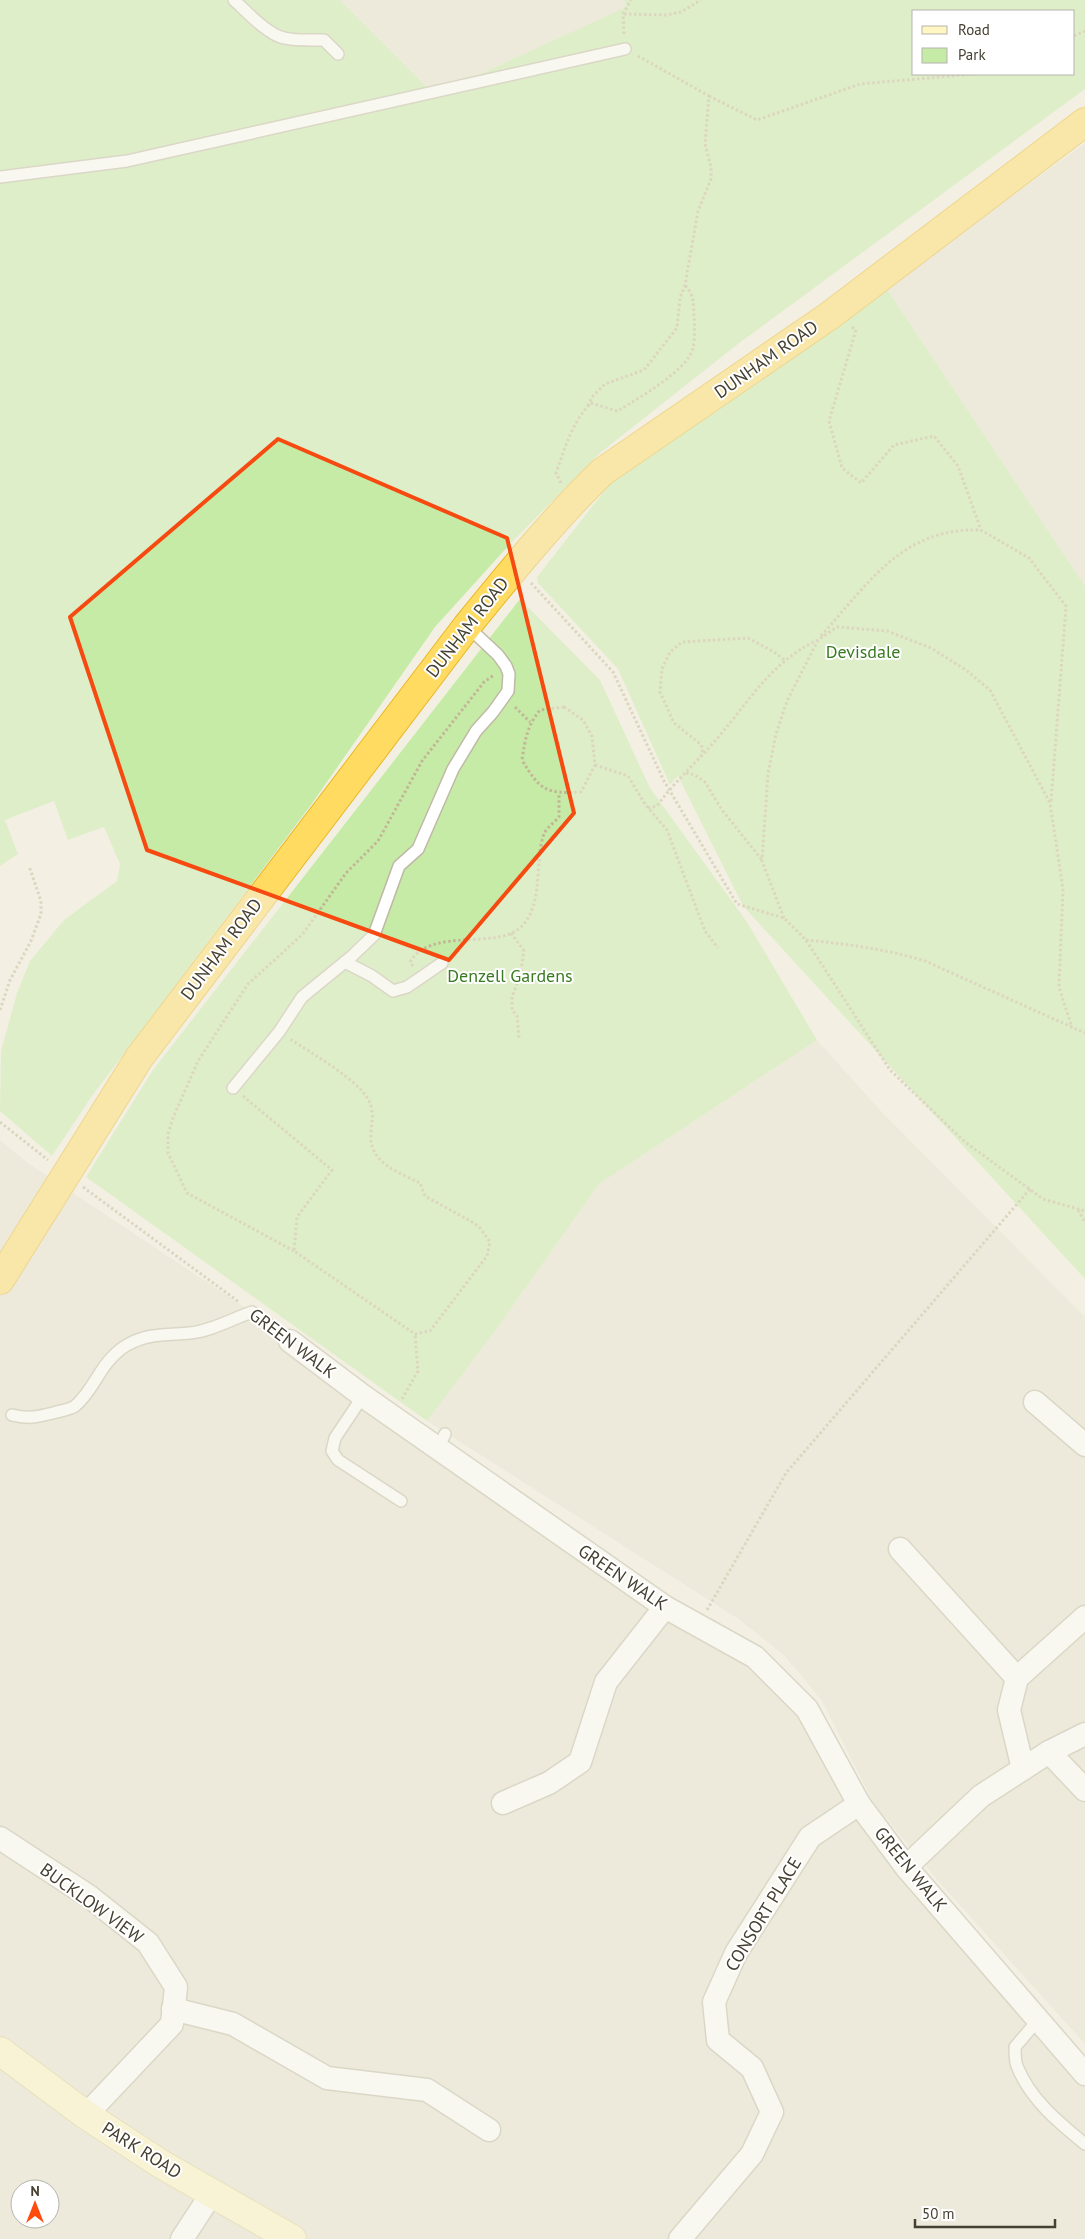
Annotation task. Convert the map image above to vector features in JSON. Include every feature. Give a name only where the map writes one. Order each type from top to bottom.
[{"type":"highway","name":"DUNHAM ROAD","points":[[0,1280],[65,1173],[139,1058],[467,626],[574,499],[602,472],[829,316],[1085,122]]},
{"type":"main road","name":"PARK ROAD","points":[[0,2051],[86,2115],[161,2164],[292,2239]]},
{"type":"street","name":"GREEN WALK","points":[[290,1341],[392,1416],[442,1441],[665,1606],[755,1657],[807,1709],[859,1804],[906,1867],[1085,2074]]},
{"type":"street","points":[[1035,1402],[1085,1445]]},
{"type":"street","points":[[900,1549],[1017,1678]]},
{"type":"street","points":[[503,1803],[549,1784],[580,1762],[606,1682],[665,1606]]},
{"type":"street","points":[[1023,1768],[1009,1710],[1017,1678],[1085,1617]]},
{"type":"street","points":[[906,1867],[981,1796],[1049,1752],[1085,1734]]},
{"type":"street","points":[[1049,1752],[1085,1790]]},
{"type":"street","name":"CONSORT PLACE","points":[[680,2239],[752,2154],[772,2112],[752,2068],[718,2040],[714,2002],[736,1953],[810,1837],[859,1804]]},
{"type":"street","name":"BUCKLOW VIEW","points":[[0,1838],[90,1897],[148,1943],[176,1986],[172,2024],[86,2115]]},
{"type":"street","points":[[173,2009],[233,2024],[327,2078],[427,2090],[489,2130]]},
{"type":"street","points":[[182,2239],[212,2193]]},
{"type":"lane","points":[[234,0],[256,20],[282,38],[304,41],[324,40],[338,54]]},
{"type":"lane","points":[[0,177],[127,161],[626,49]]},
{"type":"lane","points":[[233,1088],[280,1032],[302,997],[345,962],[374,935],[399,866],[418,849],[453,769],[476,731],[508,691],[509,674],[506,666],[494,651],[467,626]]},
{"type":"lane","points":[[345,962],[372,976],[393,990],[407,987],[442,964]]},
{"type":"lane","points":[[12,1415],[36,1418],[73,1407],[82,1398],[113,1356],[128,1345],[168,1333],[191,1333],[252,1312]]},
{"type":"lane","name":"GREEN WALK","points":[[252,1312],[290,1341]]},
{"type":"lane","points":[[363,1396],[335,1438],[332,1451],[338,1460],[401,1501]]},
{"type":"lane","points":[[1038,2020],[1015,2047],[1016,2065],[1038,2101],[1056,2121],[1085,2144]]},
{"type":"path","points":[[631,0],[623,14],[626,49],[709,96],[758,120],[860,84],[963,75]]},
{"type":"path","points":[[623,14],[667,15],[681,12],[701,0]]},
{"type":"path","points":[[588,406],[592,397],[605,384],[644,370],[677,328],[680,298],[685,285],[698,211],[711,179],[711,168],[705,144],[709,96]]},
{"type":"path","points":[[574,499],[564,489],[556,473],[578,416],[591,403],[616,411],[621,409],[666,381],[690,355],[693,348],[695,324],[693,295],[685,285]]},
{"type":"path","points":[[856,330],[829,420],[842,468],[861,483],[894,445],[934,436],[958,466],[981,530]]},
{"type":"path","points":[[762,861],[768,774],[776,734],[787,701],[818,640],[869,580],[896,557],[917,543],[937,534],[964,529],[981,530],[1028,558],[1066,606],[1050,803],[1063,890],[1059,987],[1072,1028]]},
{"type":"path","points":[[515,567],[613,672],[669,790],[737,904],[784,918]]},
{"type":"path","points":[[648,808],[657,806],[669,790],[715,742],[755,689],[800,649],[837,627],[887,631],[931,648],[966,670],[990,690],[1050,803]]},
{"type":"path","points":[[701,757],[703,748],[674,723],[660,692],[662,669],[670,652],[682,642],[748,638],[786,661]]},
{"type":"path","points":[[280,1032],[350,1080],[369,1100],[374,1119],[370,1137],[375,1151],[385,1166],[420,1183],[425,1196],[474,1223],[490,1242],[487,1256],[430,1331],[415,1334],[294,1251],[187,1193],[168,1153],[168,1134],[198,1060],[248,984],[302,935],[346,873],[378,841],[422,761],[484,682],[506,666]]},
{"type":"path","points":[[504,697],[530,722]]},
{"type":"path","points":[[564,707],[583,720],[592,736],[595,765],[581,792],[559,793],[536,784],[522,760],[530,722],[540,710],[564,707]]},
{"type":"path","points":[[595,765],[628,776],[648,808],[667,830],[705,932],[718,948]]},
{"type":"path","points":[[685,773],[695,775],[705,782],[722,810],[762,861],[784,918],[806,940],[890,1070],[965,1142],[1043,1199],[1085,1211]]},
{"type":"path","points":[[420,978],[410,962],[415,954],[445,941],[493,938],[511,933],[522,927],[530,914],[538,884],[544,833],[559,817],[559,793]]},
{"type":"path","points":[[0,1010],[10,980],[31,941],[41,914],[41,901],[29,866]]},
{"type":"path","points":[[511,933],[524,951],[520,976],[512,997],[512,1010],[517,1016],[519,1038]]},
{"type":"path","points":[[806,940],[882,949],[925,961],[1085,1033]]},
{"type":"path","points":[[233,1088],[332,1170],[297,1217],[294,1251]]},
{"type":"path","name":"GREEN WALK","points":[[0,1122],[65,1173],[252,1312]]},
{"type":"path","points":[[698,1625],[786,1472],[1030,1189]]},
{"type":"path","points":[[1078,1209],[1085,1222]]},
{"type":"path","points":[[392,1416],[418,1371],[415,1334]]},
{"type":"highlighted area","points":[[278,439],[507,538],[574,813],[449,960],[147,850],[70,617]]},
{"type":"shaded area","points":[[340,0],[624,0],[627,7],[435,95]]},
{"type":"shaded area","points":[[1085,143],[1085,586],[886,288]]},
{"type":"shaded area","points":[[817,1040],[879,1109],[1085,1317],[1085,2044],[939,1882],[874,1804],[822,1701],[784,1655],[737,1618],[427,1421],[498,1327],[599,1184]]},
{"type":"shaded area","points":[[0,1140],[28,1163],[252,1312],[755,1657],[807,1709],[859,1804],[1085,2074],[1085,2239],[0,2239]]},
{"type":"green space","points":[[0,0],[340,0],[435,95],[626,7],[624,0],[1085,0],[1085,89],[738,344],[600,453],[511,543],[435,627],[311,805],[92,1096],[52,1156],[0,1111],[1,1051],[17,993],[30,961],[64,920],[117,881],[120,864],[104,827],[68,840],[54,801],[5,820],[18,854],[0,866]]},
{"type":"green space","name":"Devisdale","points":[[886,288],[1085,586],[1085,1279],[743,906],[678,776],[670,785],[618,669],[538,583],[537,577],[616,476]]},
{"type":"green space","name":"Denzell Gardens","points":[[520,599],[600,680],[650,788],[747,922],[817,1040],[599,1184],[498,1327],[427,1421],[86,1177],[153,1070]]}]
